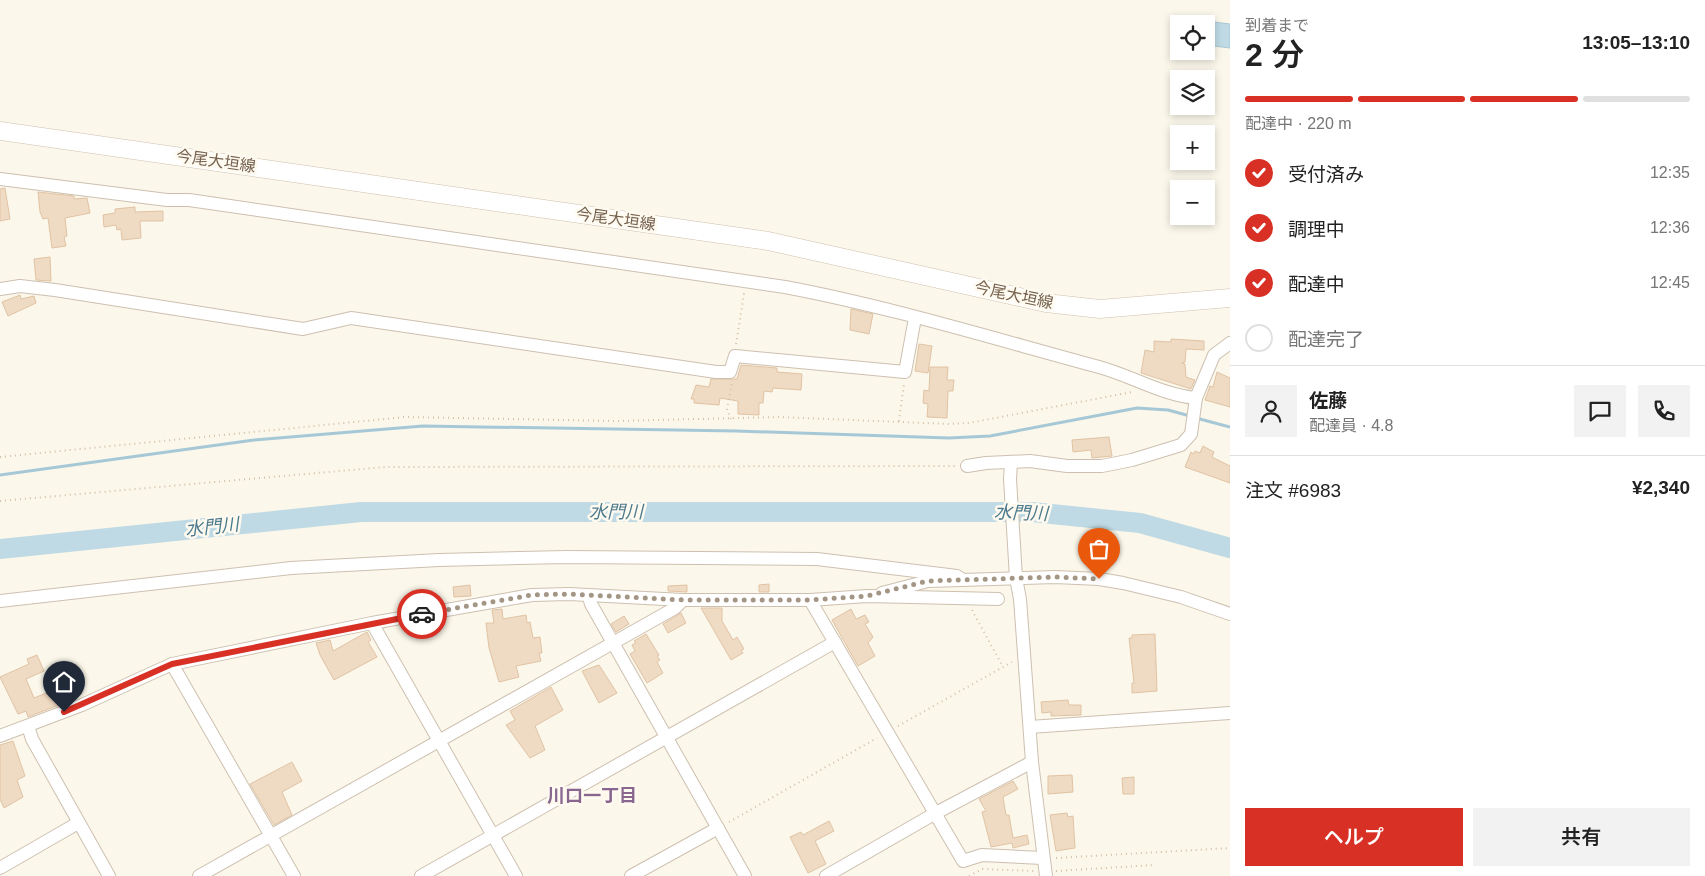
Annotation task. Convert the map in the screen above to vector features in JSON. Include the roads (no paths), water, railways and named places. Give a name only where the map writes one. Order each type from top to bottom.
[{"type":"main road","name":"今尾大垣線","points":[[0,131],[768,242],[1046,303],[1100,308],[1230,298]]},
{"type":"street","points":[[0,179],[167,200],[189,200],[785,287],[846,299],[1126,374],[1148,386],[1196,401]]},
{"type":"street","points":[[0,289],[20,286],[55,290],[303,329],[351,318],[659,364],[730,372],[735,356],[905,372],[915,318]]},
{"type":"street","points":[[967,466],[986,463],[1030,462],[1067,466],[1102,466],[1132,460],[1181,445],[1190,434],[1196,401],[1214,355],[1230,343]]},
{"type":"street","points":[[1011,463],[1010,479],[1016,573],[1032,762],[1045,874]]},
{"type":"street","points":[[0,601],[291,568],[449,559],[566,557],[817,559],[957,576],[964,580]]},
{"type":"street","points":[[867,596],[928,581],[964,580],[1016,573],[1123,582],[1180,597],[1230,614]]},
{"type":"street","points":[[0,736],[82,705],[172,664],[372,623],[532,595],[569,594],[684,600],[810,600],[867,596],[998,599]]},
{"type":"street","points":[[589,596],[591,604],[745,876]]},
{"type":"street","points":[[200,876],[614,642],[684,600]]},
{"type":"street","points":[[810,600],[963,861],[982,855],[1043,858]]},
{"type":"street","points":[[372,623],[516,876]]},
{"type":"street","points":[[420,876],[835,642]]},
{"type":"street","points":[[172,664],[294,876]]},
{"type":"street","points":[[1030,727],[1230,713]]},
{"type":"street","points":[[28,726],[32,739],[109,876]]},
{"type":"street","points":[[826,876],[934,814],[1032,762]]},
{"type":"street","points":[[0,868],[78,822]]},
{"type":"street","points":[[631,876],[718,828]]},
{"type":"water","points":[[1215,22],[1230,24],[1230,48],[1215,46]]},
{"type":"waterway","points":[[0,475],[254,440],[423,426],[736,431],[949,438],[990,436],[1137,408],[1168,410],[1190,416]]},
{"type":"waterway","points":[[1196,418],[1230,427]]},
{"type":"waterway","name":"水門川","points":[[0,549],[361,512],[1032,512],[1140,523],[1230,548]]},
{"type":"district","name":"川口一丁目","points":[[592,796]]}]
